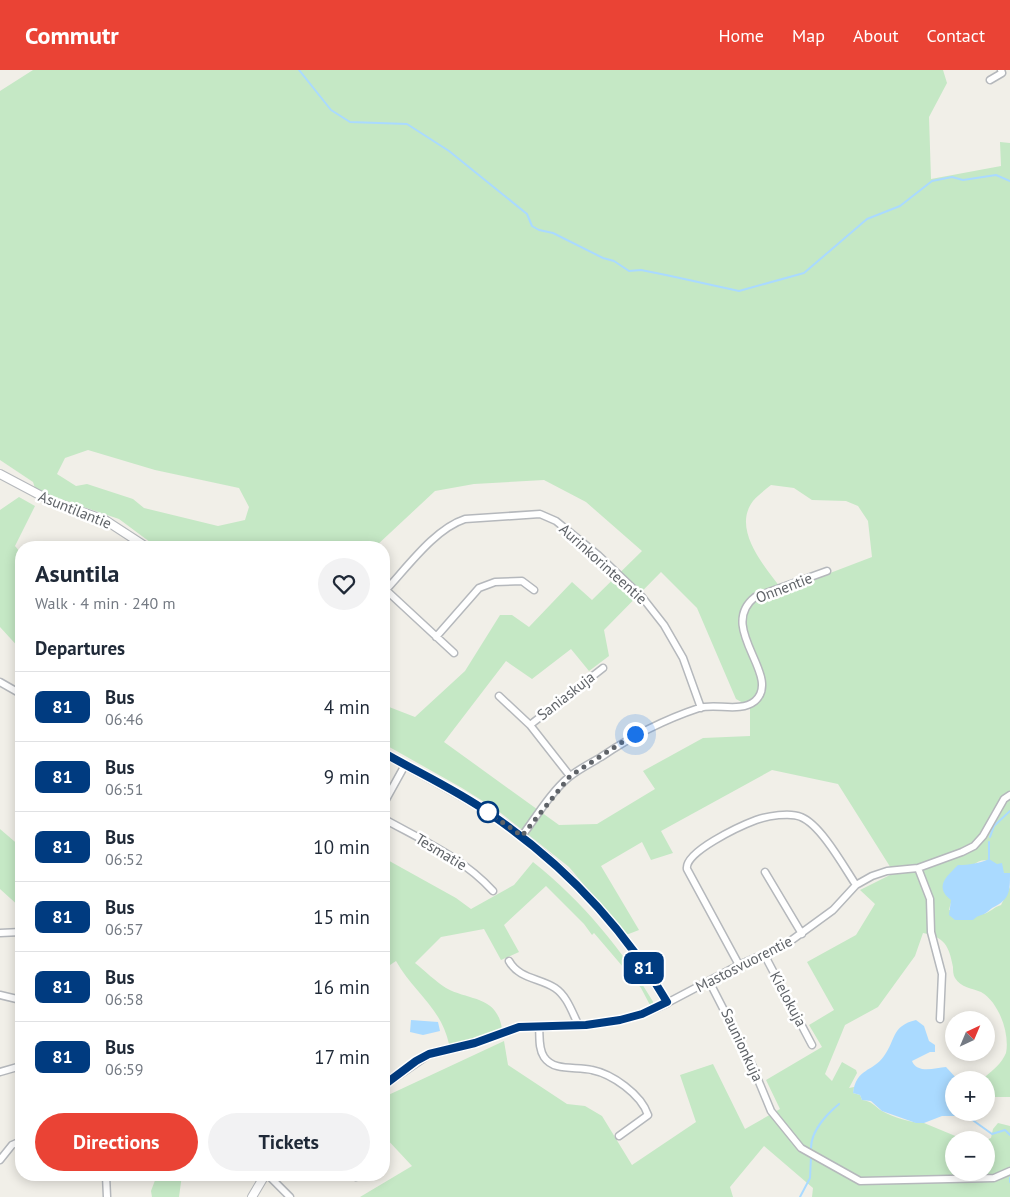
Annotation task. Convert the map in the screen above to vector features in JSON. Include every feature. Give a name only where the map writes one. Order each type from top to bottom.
[{"type":"street","points":[[990,80],[1002,73],[1001,70]]},
{"type":"street","name":"Asuntilantie","points":[[0,474],[43,498],[105,520],[137,541]]},
{"type":"street","name":"Aurinkorinteentie","points":[[390,586],[423,550],[456,522],[465,519],[540,514],[556,521],[598,555],[642,597],[664,625],[683,658],[701,708]]},
{"type":"street","name":"Onnentie","points":[[701,708],[733,707],[755,700],[761,689],[759,670],[743,632],[742,616],[747,604],[755,597],[827,571]]},
{"type":"street","points":[[436,636],[479,588],[496,582],[522,581],[534,590]]},
{"type":"street","points":[[390,595],[454,653]]},
{"type":"street","name":"Saniaskuja","points":[[530,725],[603,668]]},
{"type":"street","points":[[0,682],[15,691]]},
{"type":"street","points":[[499,696],[530,725],[570,776]]},
{"type":"street","points":[[522,836],[570,776],[637,733],[701,708]]},
{"type":"street","points":[[390,756],[473,802],[522,836],[579,887],[606,916],[667,1002],[642,1014],[603,1022],[519,1027],[475,1043],[429,1054],[416,1061],[390,1080]]},
{"type":"street","points":[[390,792],[405,765]]},
{"type":"street","name":"Mastosvuorentie","points":[[667,1002],[739,964],[785,945],[833,910],[856,885],[887,871],[918,868],[974,846],[983,836],[1004,800],[1010,795]]},
{"type":"street","points":[[739,964],[687,869],[687,861],[696,852],[757,820],[777,816],[800,816],[814,825],[856,885]]},
{"type":"street","name":"Tesmatie","points":[[390,822],[451,855],[471,869],[493,891]]},
{"type":"street","points":[[918,868],[930,899],[932,938],[942,974],[940,1018]]},
{"type":"street","points":[[765,872],[802,934]]},
{"type":"street","points":[[0,933],[15,932]]},
{"type":"street","name":"Kielokuja","points":[[764,954],[812,1045]]},
{"type":"street","points":[[509,961],[518,972],[561,993],[578,1024]]},
{"type":"street","name":"Saunionkuja","points":[[709,981],[752,1065],[771,1111],[801,1148],[860,1182],[894,1179],[994,1178],[1010,1171]]},
{"type":"street","points":[[0,995],[15,999]]},
{"type":"street","points":[[539,1026],[540,1044],[544,1057],[555,1066],[591,1070],[608,1076],[645,1106],[648,1114],[619,1136]]},
{"type":"street","points":[[0,1072],[15,1068]]},
{"type":"street","points":[[0,1160],[12,1144],[15,1143]]},
{"type":"street","points":[[106,1181],[106,1197]]},
{"type":"street","points":[[252,1197],[263,1181]]},
{"type":"street","points":[[273,1181],[290,1197]]},
{"type":"green space","points":[[33,70],[943,70],[947,83],[929,117],[931,179],[1001,166],[1000,142],[1010,143],[1010,873],[1004,873],[994,863],[985,860],[977,862],[969,869],[957,888],[949,910],[975,915],[985,913],[1001,905],[1010,887],[1010,1097],[995,1097],[995,1071],[992,1071],[1004,1057],[1007,1045],[1005,1028],[998,1011],[993,1003],[981,992],[963,986],[957,981],[950,953],[944,943],[936,937],[923,933],[915,956],[878,1007],[845,1025],[825,1074],[832,1081],[842,1062],[856,1070],[857,1073],[849,1088],[854,1087],[853,1093],[860,1095],[862,1100],[891,1115],[908,1121],[924,1123],[945,1132],[945,1181],[995,1181],[995,1131],[993,1131],[993,1129],[998,1123],[1010,1126],[1010,1197],[812,1197],[813,1188],[764,1146],[730,1187],[733,1197],[360,1197],[390,1181],[390,1179],[412,1166],[390,1142],[390,1094],[504,1041],[508,1065],[567,1104],[585,1106],[602,1116],[632,1165],[696,1122],[680,1075],[713,1064],[745,1129],[780,1109],[766,1080],[822,1047],[809,1025],[834,1010],[807,962],[856,935],[875,904],[860,890],[894,873],[838,784],[772,770],[661,831],[673,853],[651,860],[642,842],[601,866],[639,930],[626,935],[569,867],[497,810],[390,747],[390,707],[415,717],[465,671],[500,615],[512,615],[529,627],[572,582],[592,600],[642,551],[586,502],[544,480],[474,484],[435,491],[381,541],[149,541],[119,519],[36,491],[33,482],[0,460],[0,91]],"holes":[[[88,450],[155,470],[239,488],[249,507],[245,520],[218,526],[144,508],[133,499],[87,484],[76,486],[57,474],[65,458]],[[771,485],[794,488],[812,500],[846,501],[858,506],[868,521],[872,557],[783,591],[753,548],[748,536],[747,512],[753,501]],[[661,572],[697,608],[736,699],[750,707],[750,736],[703,738],[643,771],[655,789],[597,824],[559,825],[444,742],[506,661],[532,679],[571,649],[589,671],[609,656],[604,630]]]},
{"type":"green space","points":[[19,497],[35,506],[18,541],[15,541],[15,643],[0,627],[0,510]]},
{"type":"green space","points":[[0,829],[15,842],[15,903],[0,889]]},
{"type":"green space","points":[[390,861],[456,898],[471,909],[514,885],[533,862],[569,893],[601,928],[616,946],[655,1005],[651,1007],[641,988],[594,933],[592,935],[584,924],[546,886],[504,925],[519,952],[501,960],[484,929],[441,937],[415,963],[446,988],[488,1005],[499,1018],[502,1029],[458,1044],[449,1044],[440,1020],[396,961],[390,965]]},
{"type":"green space","points":[[155,1181],[181,1181],[179,1197],[152,1197],[151,1191]]},
{"type":"water","points":[[989,859],[997,864],[1002,863],[1004,873],[1010,873],[1008,894],[999,904],[973,920],[955,920],[949,915],[951,900],[943,891],[946,878],[958,865],[974,864]]},
{"type":"water","points":[[411,1020],[438,1022],[440,1031],[423,1035],[410,1032]]},
{"type":"water","points":[[916,1020],[924,1026],[929,1041],[935,1045],[935,1052],[930,1052],[912,1061],[914,1065],[922,1069],[946,1067],[950,1071],[945,1071],[945,1116],[924,1123],[916,1123],[882,1111],[871,1101],[862,1100],[860,1095],[853,1093],[861,1075],[880,1061],[888,1050],[895,1034],[902,1026]]},
{"type":"waterway","points":[[299,70],[331,110],[350,122],[407,124],[449,151],[527,214],[532,226],[539,230],[553,233],[603,258],[614,261],[629,271],[641,270],[739,291],[804,273],[867,219],[900,206],[932,181],[952,177],[963,180],[996,175],[1010,181]]},
{"type":"waterway","points":[[990,837],[994,826],[1010,811]]},
{"type":"waterway","points":[[989,842],[989,859]]},
{"type":"waterway","points":[[811,1148],[817,1129],[839,1104]]},
{"type":"waterway","points":[[974,1121],[992,1134],[1005,1130],[1010,1135]]},
{"type":"waterway","points":[[800,1197],[810,1178],[811,1157]]},
{"type":"bus line","name":"81","points":[[390,756],[473,802],[522,836],[553,863],[606,916],[645,968],[667,1002],[642,1014],[620,1020],[586,1025],[519,1027],[475,1043],[429,1054],[416,1061],[390,1081]]},
{"type":"route","points":[[488,812],[522,836],[570,776],[635,734]]}]
